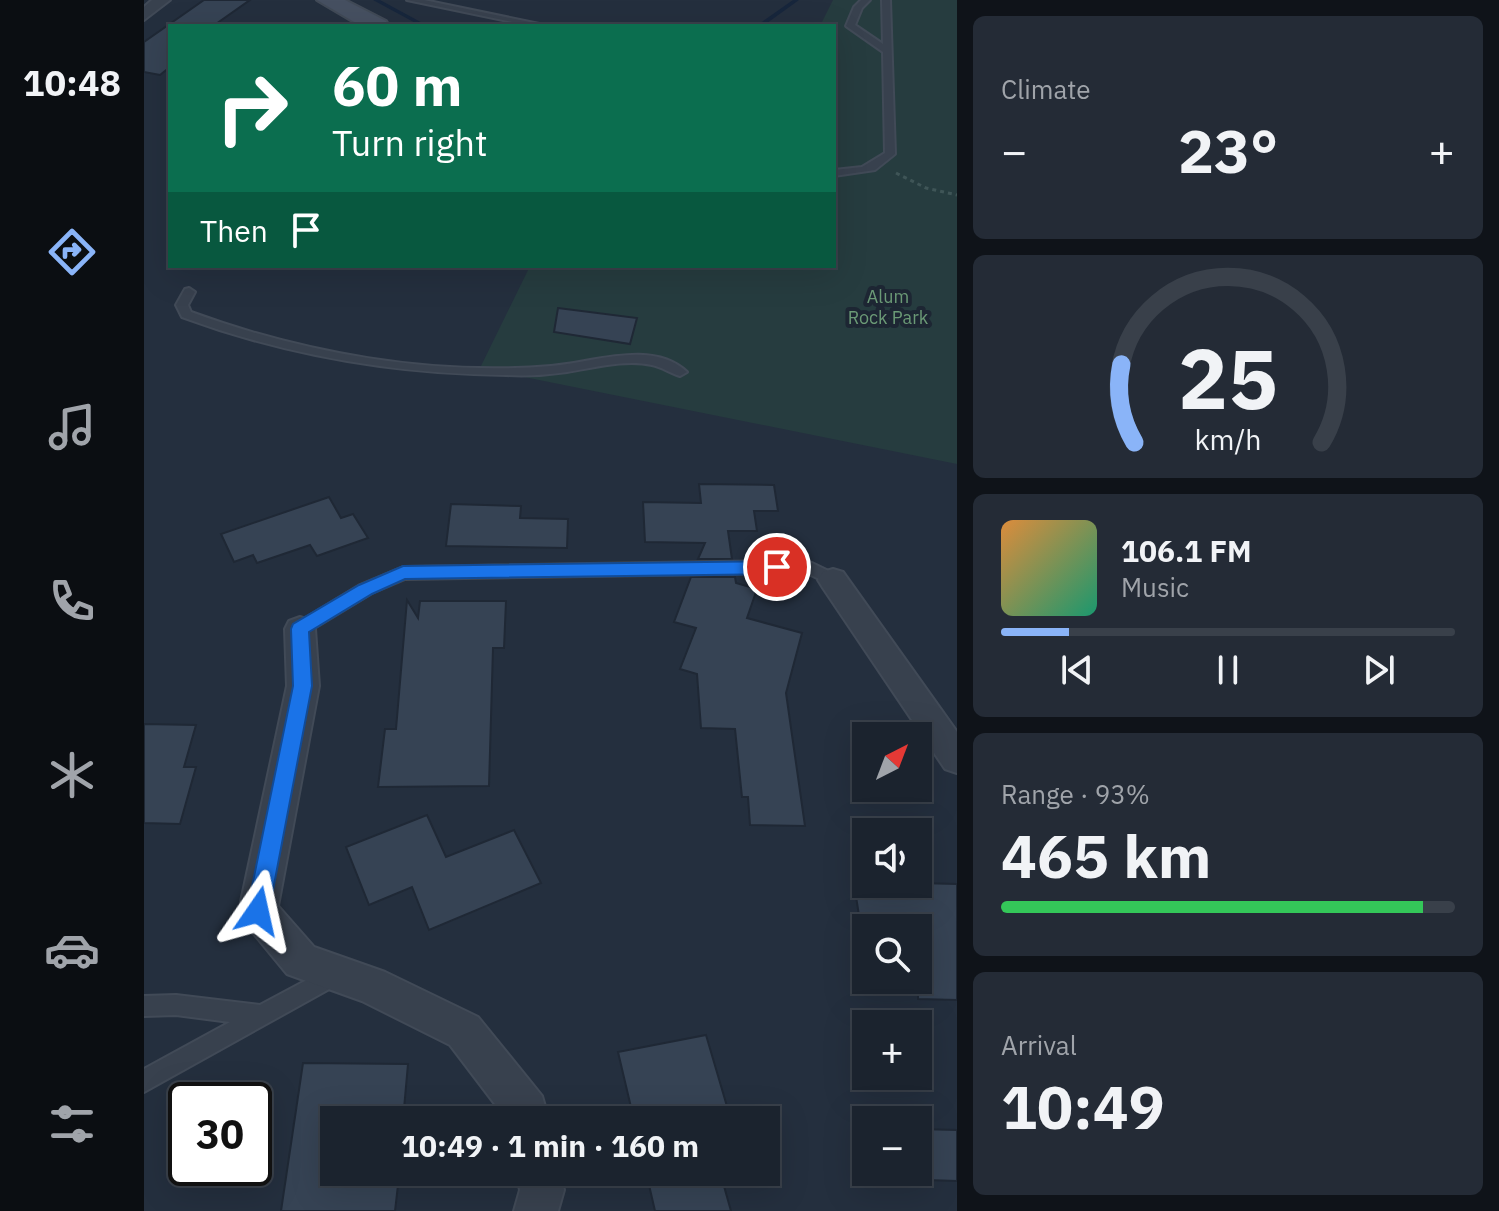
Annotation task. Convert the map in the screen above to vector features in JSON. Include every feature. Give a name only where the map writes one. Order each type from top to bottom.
[{"type":"street","points":[[144,15],[162,0]]},
{"type":"street","points":[[328,0],[374,24]]},
{"type":"street","points":[[833,580],[957,759]]},
{"type":"street","points":[[300,629],[303,686],[258,911],[301,961],[371,985],[464,1031],[523,1106]]},
{"type":"street","points":[[536,1211],[541,1186]]},
{"type":"lane","points":[[411,0],[535,24]]},
{"type":"lane","points":[[866,0],[858,7],[850,26],[888,51]]},
{"type":"lane","points":[[836,173],[857,172],[881,165],[890,154],[886,0]]},
{"type":"lane","points":[[189,292],[182,305],[186,314],[204,322],[343,355],[487,371],[551,370],[625,359],[668,363],[680,372]]},
{"type":"lane","points":[[300,629],[366,589],[403,573],[777,567],[812,569],[833,580]]},
{"type":"lane","points":[[144,1081],[338,974]]},
{"type":"lane","points":[[144,1006],[176,1005],[259,1015]]},
{"type":"path","points":[[881,165],[926,188],[957,195]]},
{"type":"green space","name":"Alum Rock Park","points":[[833,0],[957,0],[957,464],[480,368],[529,268],[836,268],[836,24],[821,24]]},
{"type":"building","points":[[204,0],[250,0],[216,24],[170,24]]},
{"type":"building","points":[[168,25],[168,69],[160,75],[144,72],[144,42]]},
{"type":"building","points":[[558,308],[637,318],[630,344],[554,332]]},
{"type":"building","points":[[699,484],[774,485],[778,511],[754,511],[757,531],[728,531],[732,559],[698,559],[705,543],[645,542],[643,502],[701,503]]},
{"type":"building","points":[[329,497],[341,518],[353,514],[368,538],[317,556],[310,545],[257,563],[253,555],[234,562],[221,534]]},
{"type":"building","points":[[451,504],[521,506],[520,518],[568,519],[567,548],[446,546]]},
{"type":"building","points":[[691,577],[735,577],[736,583],[757,589],[747,618],[802,633],[786,693],[805,826],[750,825],[748,797],[742,797],[735,729],[701,728],[697,674],[680,669],[696,628],[674,622]]},
{"type":"building","points":[[407,600],[418,618],[420,601],[506,601],[504,648],[493,648],[489,786],[378,787],[385,729],[396,729]]},
{"type":"building","points":[[144,724],[196,725],[184,767],[196,767],[180,824],[144,823]]},
{"type":"building","points":[[427,815],[446,857],[514,830],[541,883],[429,930],[412,887],[369,905],[346,847]]},
{"type":"building","points":[[932,883],[957,884],[957,1000],[918,999],[918,994],[932,994],[932,914],[859,914],[856,898],[932,898]]},
{"type":"building","points":[[706,1035],[727,1106],[631,1106],[618,1052]]},
{"type":"building","points":[[303,1063],[408,1064],[404,1106],[320,1106],[320,1186],[398,1186],[395,1211],[281,1211]]},
{"type":"building","points":[[932,1129],[957,1130],[957,1181],[932,1180]]},
{"type":"building","points":[[649,1186],[724,1186],[731,1211],[655,1211]]},
{"type":"waterway","points":[[376,0],[421,24]]},
{"type":"waterway","points":[[762,24],[796,0]]},
{"type":"route","points":[[258,911],[303,686],[300,629],[366,589],[403,573],[777,567]]}]
